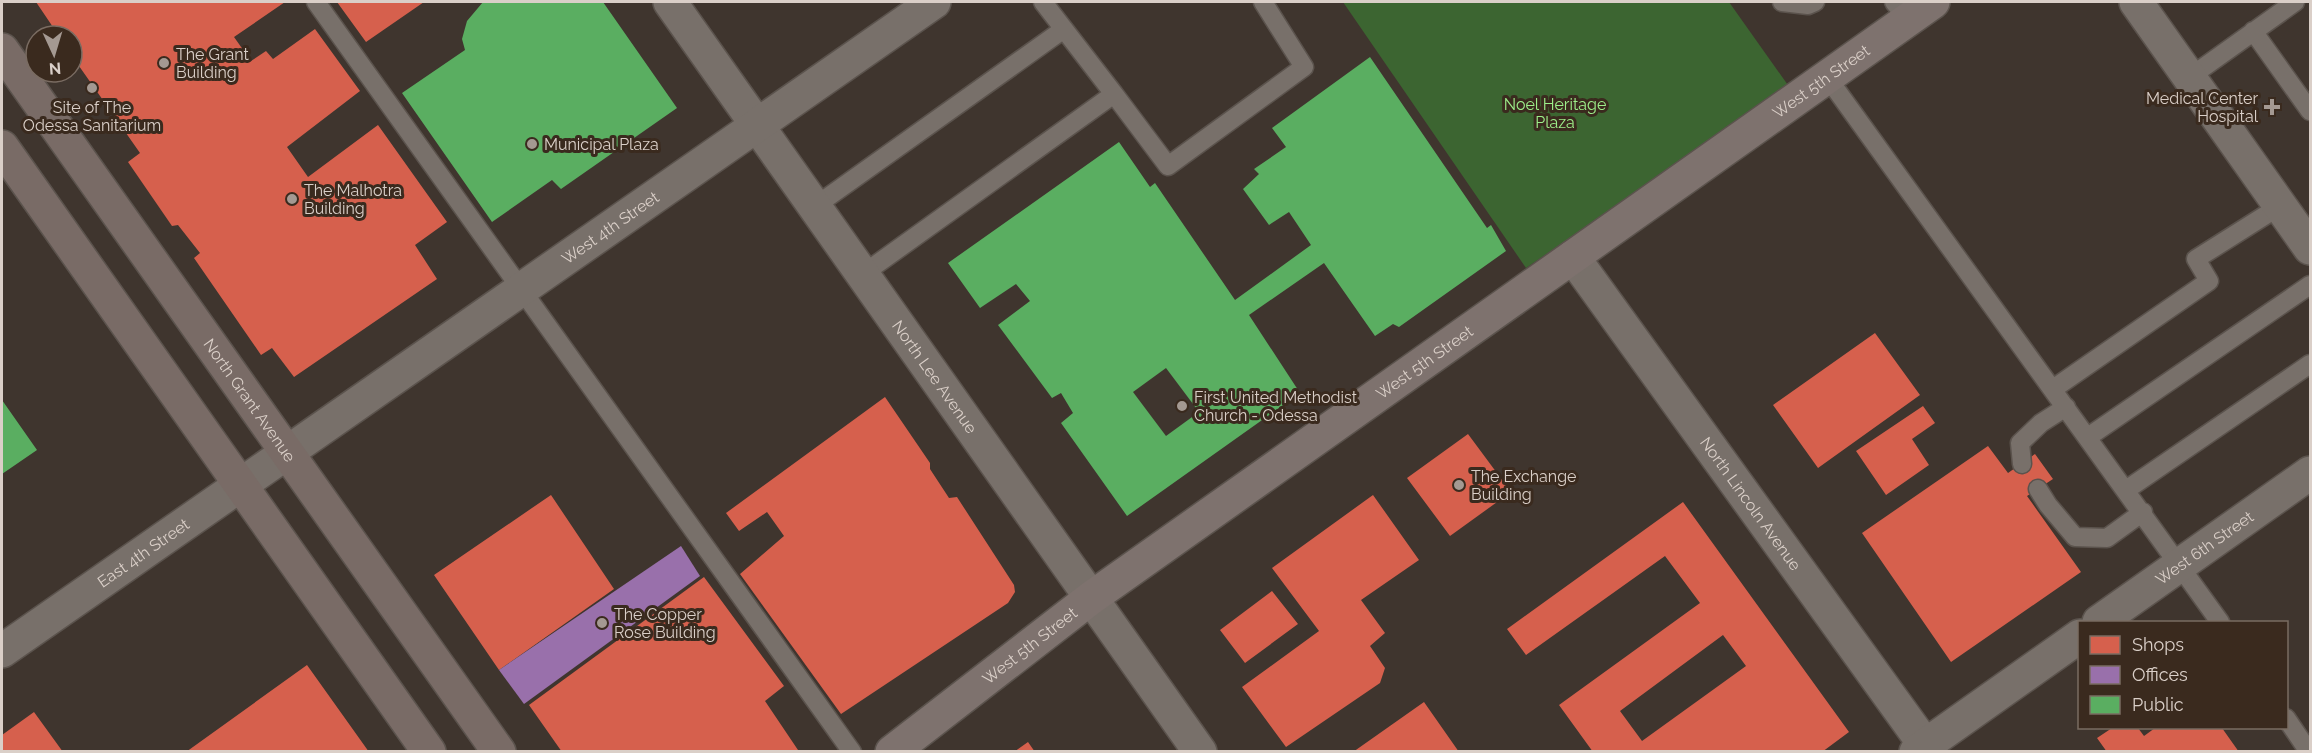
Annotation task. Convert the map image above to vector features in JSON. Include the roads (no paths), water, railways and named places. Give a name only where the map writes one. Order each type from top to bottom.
[{"type":"main road","name":"North Grant Avenue","points":[[2,50],[499,752]]},
{"type":"main road","points":[[2,147],[429,752]]},
{"type":"street","name":"North Lee Avenue","points":[[669,2],[1200,752]]},
{"type":"street","name":"West 4th Street","points":[[286,453],[934,2]]},
{"type":"street","points":[[2136,2],[2280,206],[2309,242]]},
{"type":"street","name":"West 5th Street","points":[[892,752],[1091,598],[1827,77],[1912,7]]},
{"type":"street","name":"North Lincoln Avenue","points":[[1573,257],[1924,749]]},
{"type":"street","name":"East 4th Street","points":[[2,651],[286,453]]},
{"type":"street","name":"West 6th Street","points":[[2100,621],[2310,473]]},
{"type":"street","points":[[1924,749],[2078,637]]},
{"type":"lane","points":[[316,2],[852,752]]},
{"type":"lane","points":[[1043,2],[1168,166],[1304,67],[1263,2]]},
{"type":"lane","points":[[1782,2],[1808,5],[1815,2]]},
{"type":"lane","points":[[2190,77],[2295,2]]},
{"type":"lane","points":[[814,207],[1064,29]]},
{"type":"lane","points":[[2253,31],[2310,111]]},
{"type":"lane","points":[[1827,77],[2219,621]]},
{"type":"lane","points":[[862,274],[1114,94]]},
{"type":"lane","points":[[2053,389],[2209,281],[2196,260],[2280,206]]},
{"type":"lane","points":[[2088,437],[2310,285]]},
{"type":"lane","points":[[2126,490],[2310,364]]},
{"type":"lane","points":[[2022,464],[2020,443],[2041,423],[2066,407]]},
{"type":"lane","points":[[2038,489],[2048,505],[2075,537],[2107,538],[2143,513]]},
{"type":"lane","points":[[2288,721],[2309,752]]},
{"type":"place","name":"The Grant Building","points":[[164,63]]},
{"type":"place","name":"Site of The Odessa Sanitarium","points":[[92,88]]},
{"type":"place","name":"Medical Center Hospital","points":[[2272,107]]},
{"type":"place","name":"Municipal Plaza","points":[[532,144]]},
{"type":"place","name":"The Malhotra Building","points":[[292,199]]},
{"type":"place","name":"First United Methodist Church - Odessa","points":[[1182,406]]},
{"type":"place","name":"The Exchange Building","points":[[1459,485]]},
{"type":"place","name":"The Copper Rose Building","points":[[602,623]]},
{"type":"park label","name":"Noel Heritage Plaza","points":[[1555,113]]}]
